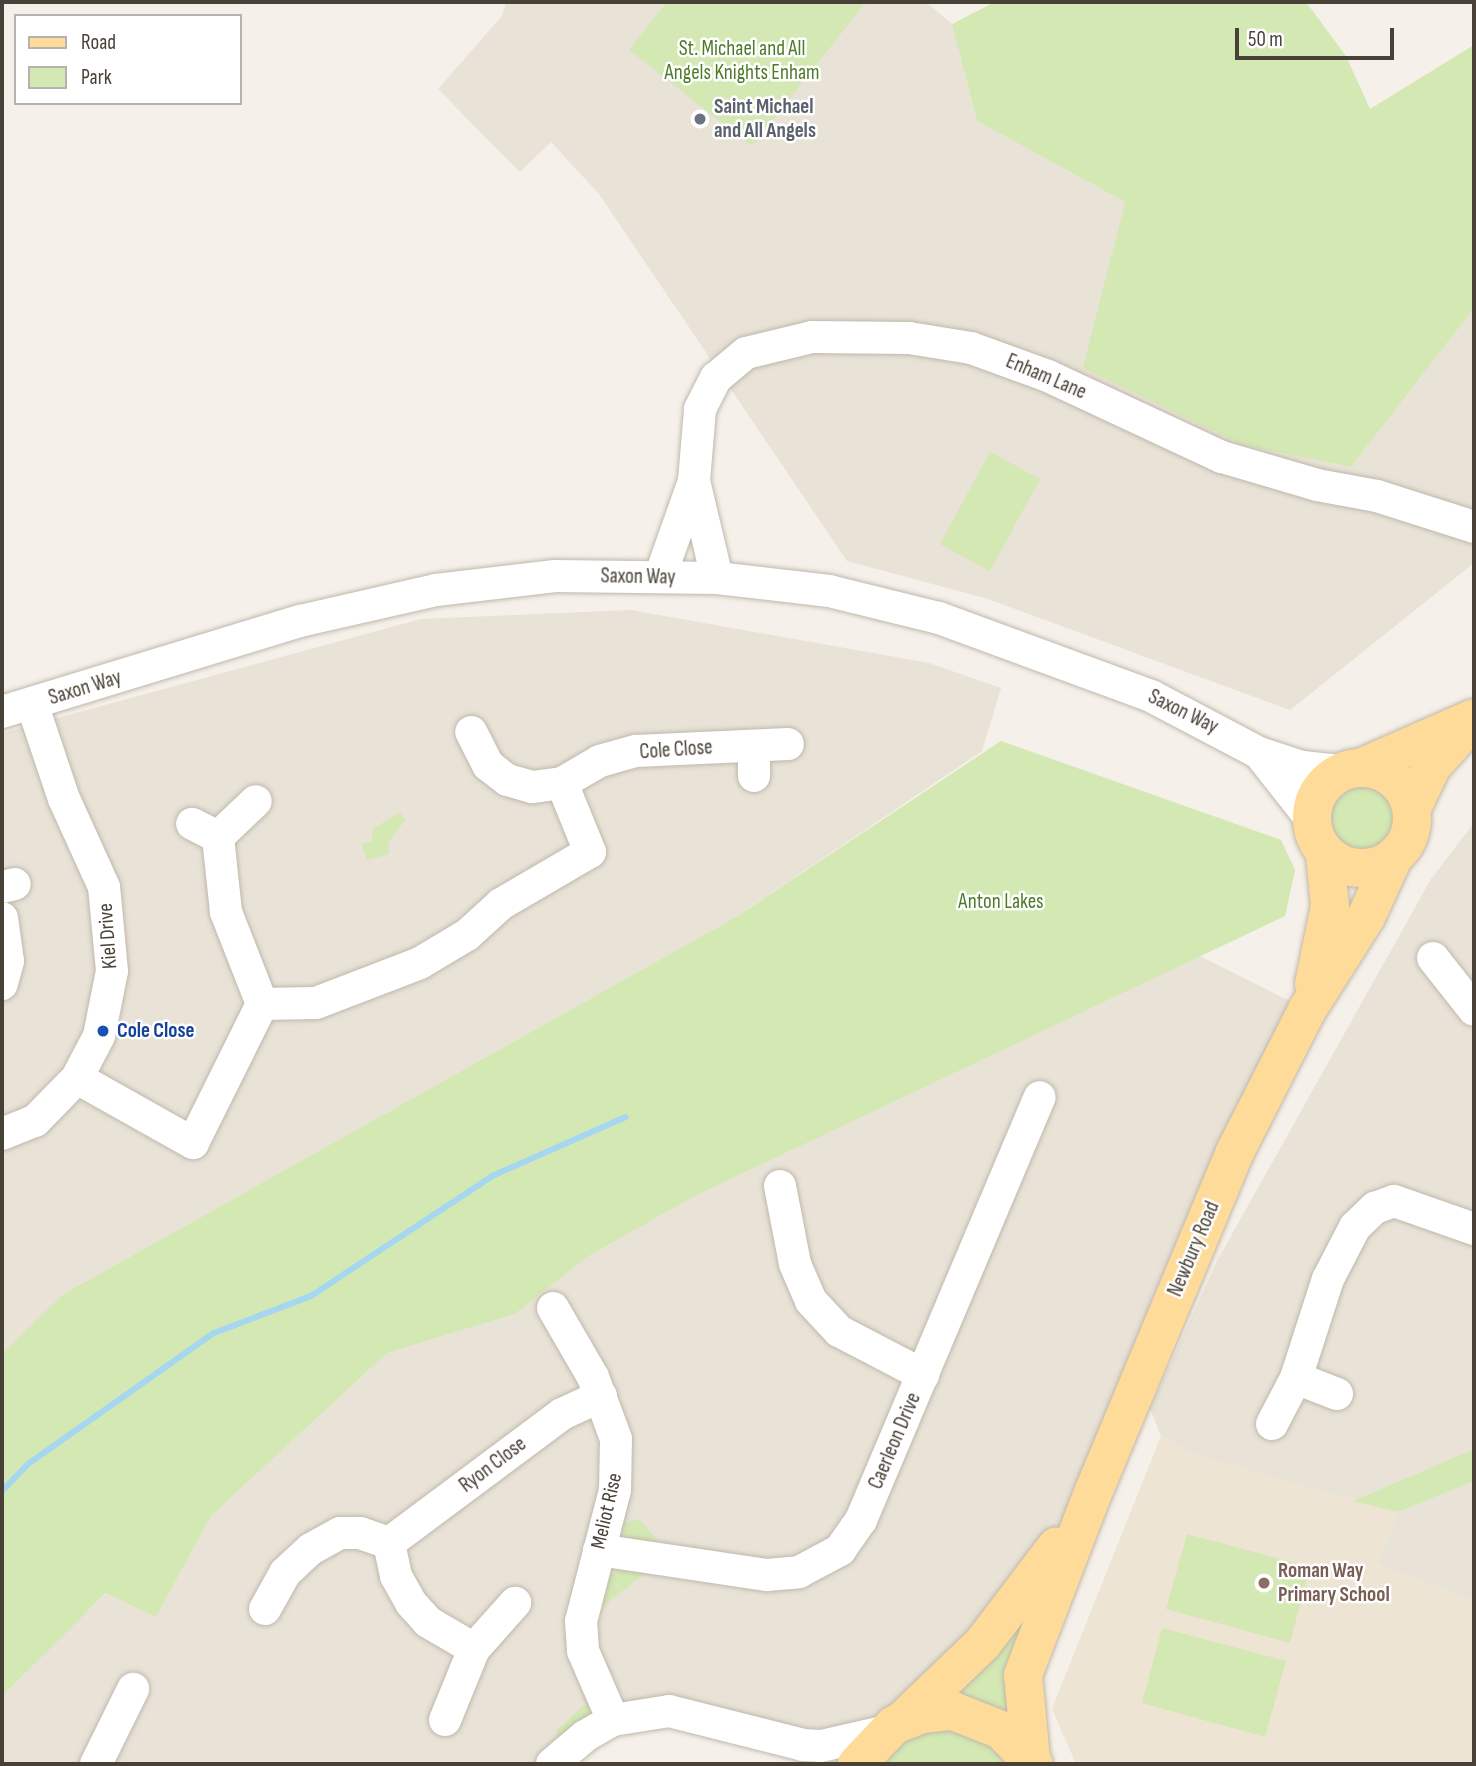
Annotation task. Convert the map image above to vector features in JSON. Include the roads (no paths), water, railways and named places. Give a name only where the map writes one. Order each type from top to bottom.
[{"type":"main road","points":[[1474,718],[1432,766],[1412,808],[1409,835],[1394,856],[1364,868],[1337,863],[1318,837],[1320,791],[1352,769],[1474,718]]},
{"type":"main road","points":[[1352,769],[1390,775],[1401,785],[1412,808]]},
{"type":"main road","name":"Newbury Road","points":[[1307,1010],[1330,906],[1318,837]]},
{"type":"main road","name":"Newbury Road","points":[[1033,1761],[1023,1675],[1093,1493],[1235,1152],[1307,1010],[1338,968],[1394,856]]},
{"type":"main road","name":"Newbury Road","points":[[857,1764],[1012,1609],[1093,1493]]},
{"type":"main road","points":[[893,1727],[936,1712],[969,1715],[1001,1730],[1033,1761]]},
{"type":"street","name":"Enham Lane","points":[[660,577],[694,481],[700,409],[716,378],[746,353],[812,337],[941,341],[1002,358],[1222,457],[1317,485],[1377,496],[1474,527]]},
{"type":"street","name":"Enham Lane","points":[[694,481],[717,578]]},
{"type":"street","name":"Saxon Way","points":[[2,712],[368,603],[525,579],[717,578],[829,591],[985,632],[1152,696],[1259,753],[1302,767],[1352,769]]},
{"type":"street","name":"Kiel Drive","points":[[2,1134],[35,1121],[77,1078],[105,1017],[113,971],[112,931],[104,887],[64,799],[32,705]]},
{"type":"street","name":"Cole Close","points":[[471,732],[488,765],[506,780],[532,787],[562,783],[600,761],[636,751],[754,761],[788,744]]},
{"type":"street","name":"Saxon Way","points":[[1259,753],[1318,837]]},
{"type":"street","points":[[262,1004],[316,1003],[420,963],[467,935],[500,904],[597,860],[562,783]]},
{"type":"street","points":[[77,1078],[193,1143],[262,1004],[226,912],[205,831],[256,802]]},
{"type":"street","points":[[2,918],[8,961],[2,984]]},
{"type":"street","points":[[1433,958],[1474,1010]]},
{"type":"street","name":"Caerleon Drive","points":[[599,1550],[637,1559],[767,1575],[799,1572],[828,1559],[861,1520],[1040,1097]]},
{"type":"street","points":[[780,1185],[796,1264],[811,1301],[839,1331],[923,1375]]},
{"type":"street","points":[[1272,1424],[1296,1378],[1328,1279],[1364,1217],[1394,1201],[1474,1229]]},
{"type":"street","name":"Meliot Rise","points":[[553,1308],[601,1396],[618,1461],[599,1550],[584,1603],[581,1636],[589,1670],[613,1720]]},
{"type":"street","points":[[1296,1378],[1337,1394]]},
{"type":"street","name":"Ryon Close","points":[[389,1543],[562,1413],[601,1396]]},
{"type":"street","points":[[265,1608],[285,1573],[323,1541],[350,1532],[389,1543],[396,1576],[411,1603],[428,1622],[474,1649]]},
{"type":"street","points":[[445,1720],[474,1649],[515,1604]]},
{"type":"street","points":[[96,1764],[133,1689]]},
{"type":"street","points":[[552,1764],[585,1736],[613,1720],[669,1711],[821,1746],[893,1727]]},
{"type":"street","points":[[727,1724],[785,1764]]},
{"type":"waterway","points":[[2,1491],[28,1464],[214,1333],[311,1296],[492,1176],[626,1117]]},
{"type":"place","name":"Saint Michael and All Angels","points":[[700,119]]},
{"type":"place","name":"Cole Close","points":[[103,1031]]},
{"type":"place","name":"Roman Way Primary School","points":[[1264,1583]]},
{"type":"park label","name":"St. Michael and All Angels Knights Enham","points":[[742,61]]},
{"type":"park label","name":"Anton Lakes","points":[[1001,902]]}]
